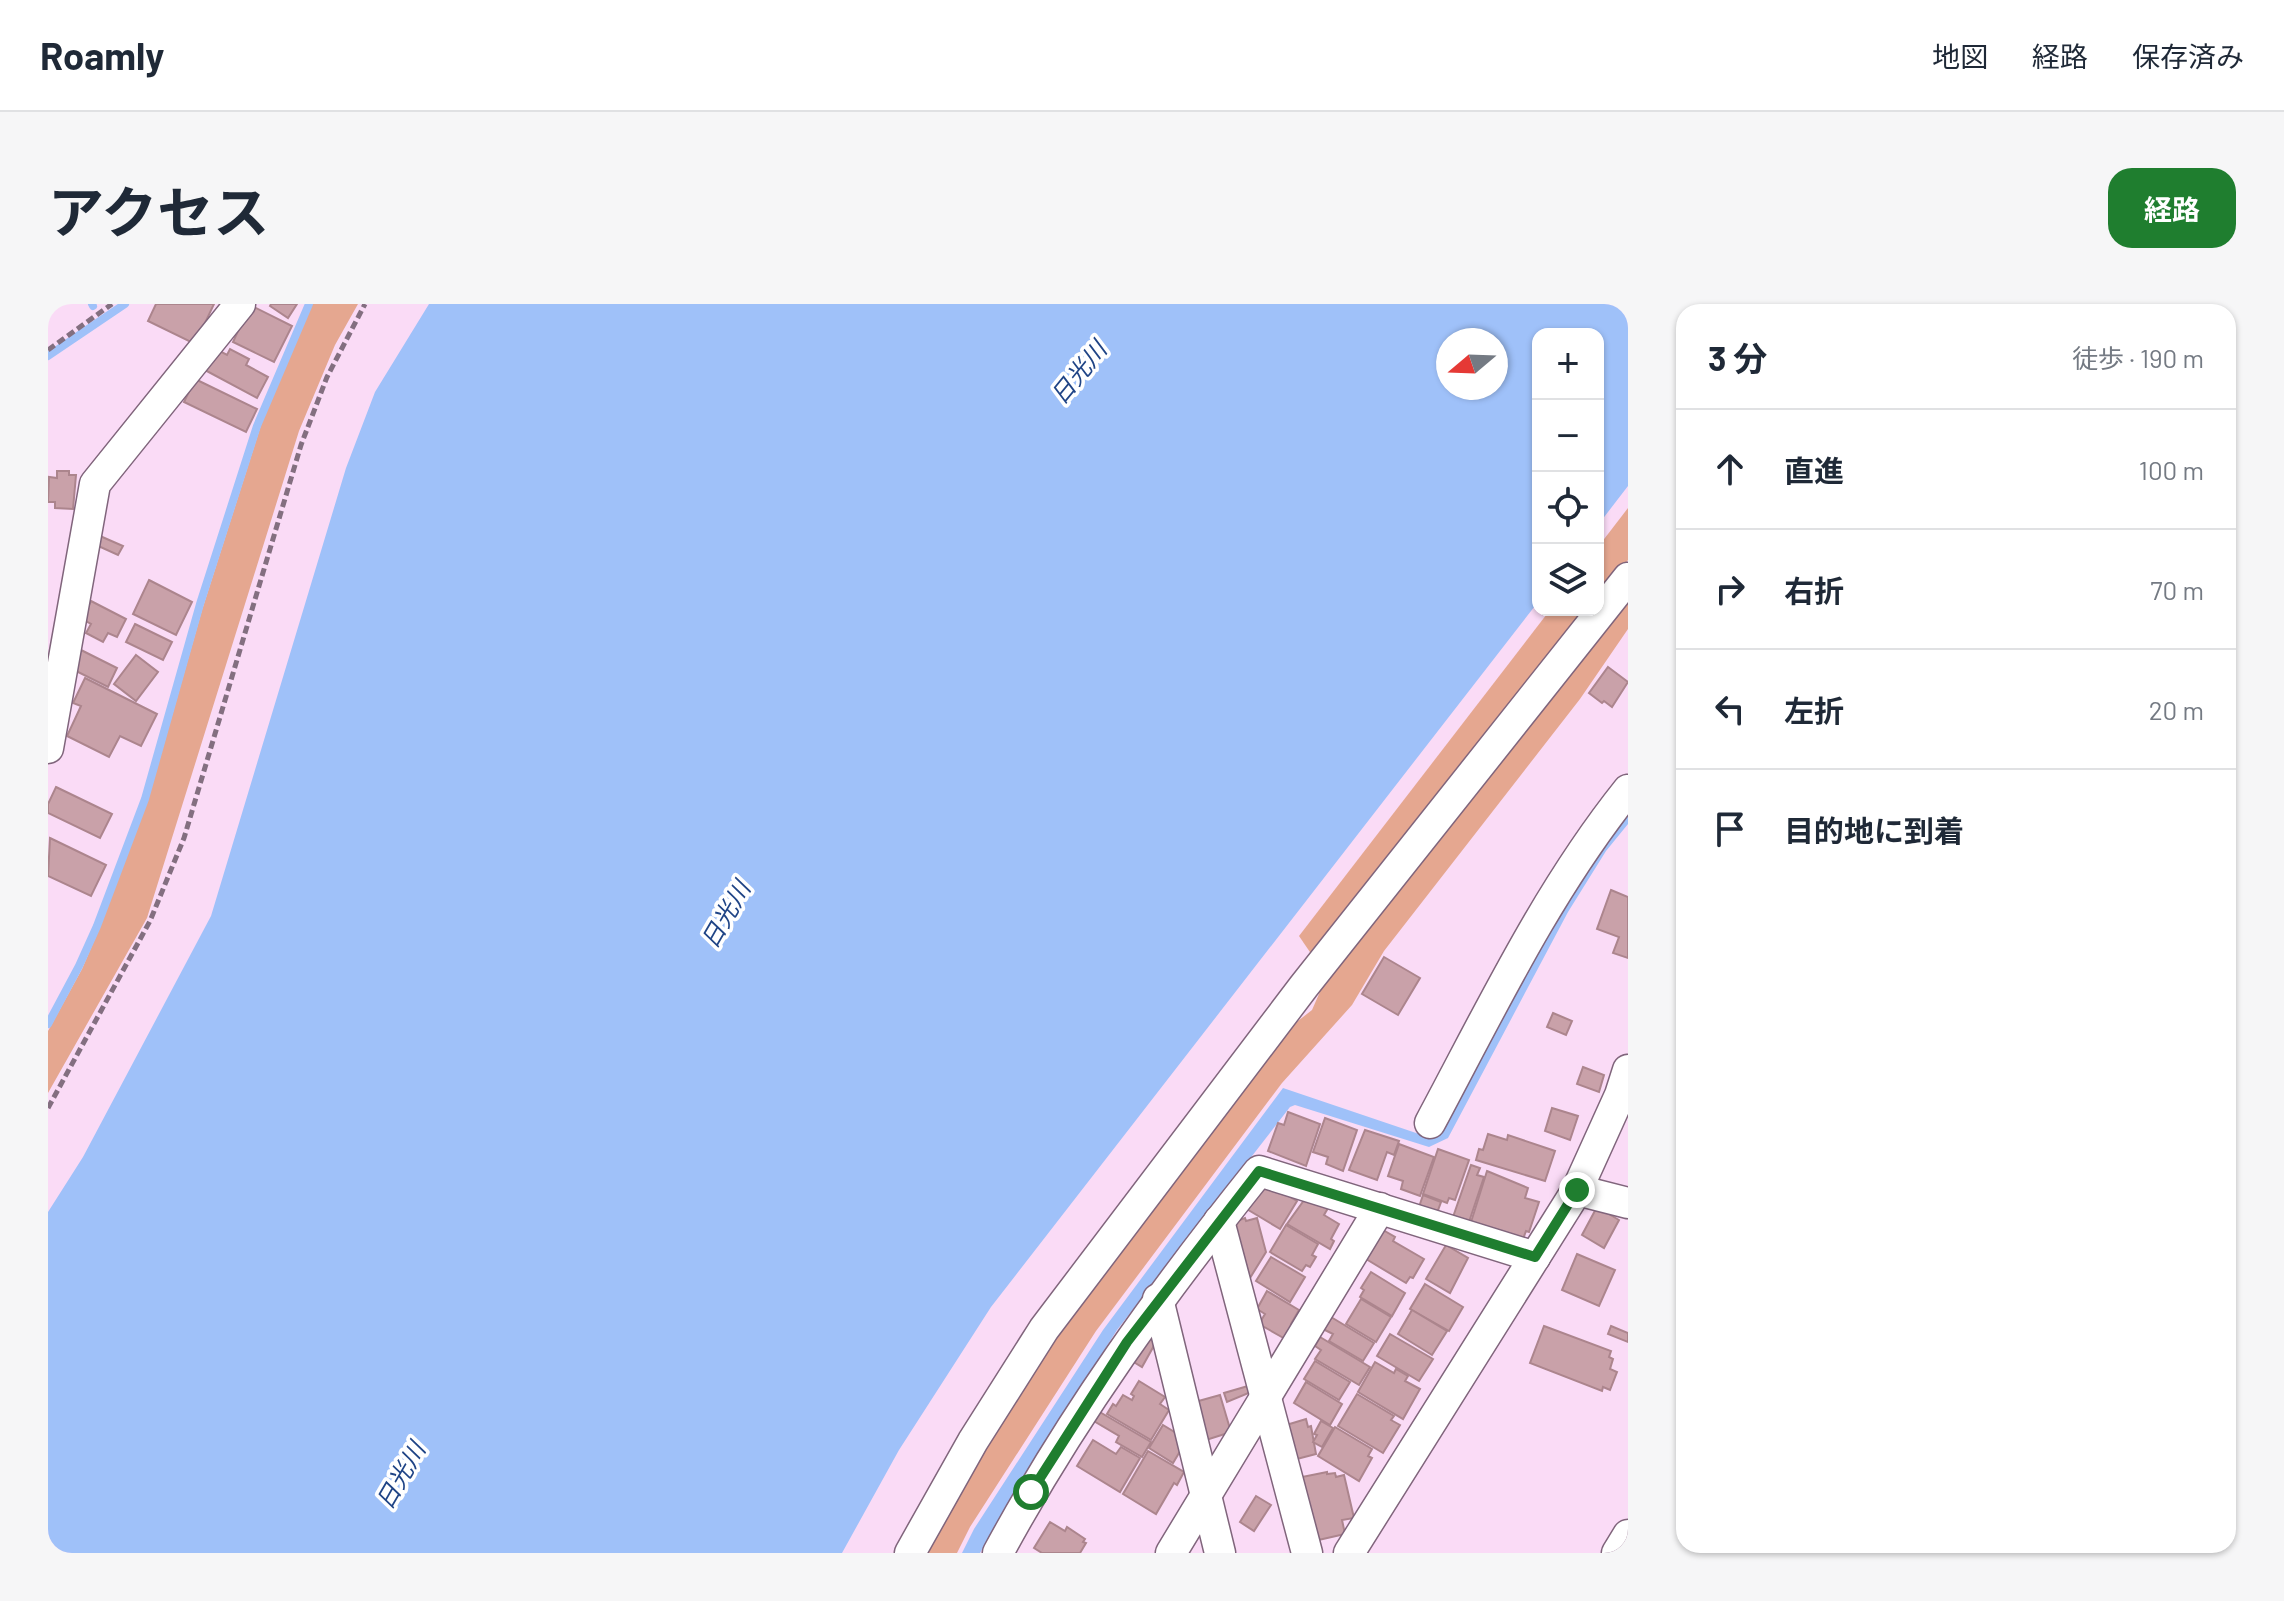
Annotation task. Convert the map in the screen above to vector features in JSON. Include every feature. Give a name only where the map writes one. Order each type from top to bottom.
[{"type":"street","points":[[48,748],[52,709],[95,484],[240,304]]},
{"type":"street","points":[[910,1553],[973,1441],[1044,1329],[1304,986],[1628,578]]},
{"type":"street","points":[[1430,1123],[1549,902],[1591,836],[1628,790]]},
{"type":"street","points":[[1349,1553],[1577,1190],[1620,1095],[1628,1070]]},
{"type":"street","points":[[998,1553],[1031,1492],[1127,1342],[1259,1171],[1535,1257]]},
{"type":"street","points":[[1577,1190],[1628,1203]]},
{"type":"street","points":[[1171,1553],[1380,1208]]},
{"type":"street","points":[[1219,1221],[1307,1553]]},
{"type":"street","points":[[1158,1299],[1220,1553]]},
{"type":"street","points":[[1617,1553],[1628,1535]]},
{"type":"path","points":[[48,350],[112,304]]},
{"type":"path","points":[[48,1108],[150,921],[184,838],[301,445],[327,377],[365,304]]},
{"type":"shaded area","points":[[312,304],[358,304],[335,345],[299,431],[147,918],[48,1093],[48,1031],[82,969],[148,800],[202,610],[262,422]]},
{"type":"shaded area","points":[[1628,508],[1628,560],[1604,591],[1604,544],[1604,539]]},
{"type":"shaded area","points":[[1628,585],[1628,629],[1580,699],[1384,951],[1352,1005],[1282,1083],[1096,1331],[970,1527],[957,1553],[920,1553],[1053,1332],[1280,1035],[1312,1010],[1329,971]]},
{"type":"shaded area","points":[[1545,616],[1584,616],[1314,958],[1299,936]]},
{"type":"water","name":"日光川","points":[[429,304],[1628,304],[1628,486],[1604,517],[1604,328],[1532,328],[1532,610],[991,1307],[899,1450],[842,1553],[48,1553],[48,1212],[83,1157],[211,916],[346,468],[375,392]]},
{"type":"water","points":[[1628,811],[1628,824],[1606,851],[1568,912],[1448,1138],[1429,1147],[1295,1105],[1290,1107],[1117,1330],[980,1553],[962,1553],[974,1529],[1103,1330],[1283,1088],[1422,1135],[1559,910]]},
{"type":"building","points":[[156,304],[214,304],[195,344],[148,321]]},
{"type":"building","points":[[271,304],[297,304],[288,318]]},
{"type":"building","points":[[250,305],[292,326],[274,362],[233,342]]},
{"type":"building","points":[[214,348],[227,355],[230,349],[249,359],[246,365],[268,377],[257,398],[203,369]]},
{"type":"building","points":[[195,379],[257,409],[246,432],[184,402]]},
{"type":"building","points":[[57,471],[69,471],[69,475],[76,475],[73,509],[55,508],[55,502],[48,502],[49,477],[57,478]]},
{"type":"building","points":[[100,536],[123,546],[118,555],[96,545]]},
{"type":"building","points":[[149,580],[192,602],[176,635],[133,614]]},
{"type":"building","points":[[91,601],[126,619],[117,637],[108,633],[103,642],[86,633],[91,624],[82,619]]},
{"type":"building","points":[[135,624],[172,642],[163,660],[126,642]]},
{"type":"building","points":[[81,650],[117,668],[108,687],[72,669]]},
{"type":"building","points":[[136,655],[158,672],[136,701],[114,684]]},
{"type":"building","points":[[1608,667],[1628,682],[1612,707],[1589,693]]},
{"type":"building","points":[[85,678],[157,714],[141,746],[120,736],[109,757],[67,736],[81,706],[73,703]]},
{"type":"building","points":[[56,787],[112,814],[100,838],[48,813],[48,804]]},
{"type":"building","points":[[50,838],[106,865],[91,896],[48,876]]},
{"type":"building","points":[[1611,890],[1628,897],[1628,958],[1613,953],[1619,937],[1597,929]]},
{"type":"building","points":[[1384,957],[1420,978],[1398,1015],[1362,994]]},
{"type":"building","points":[[1553,1013],[1572,1021],[1566,1035],[1547,1027]]},
{"type":"building","points":[[1583,1067],[1604,1075],[1599,1092],[1577,1084]]},
{"type":"building","points":[[1552,1108],[1578,1116],[1570,1140],[1545,1131]]},
{"type":"building","points":[[1288,1112],[1320,1124],[1306,1166],[1268,1151],[1278,1123],[1284,1125]]},
{"type":"building","points":[[1325,1118],[1357,1130],[1343,1171],[1326,1164],[1328,1157],[1313,1152]]},
{"type":"building","points":[[1365,1130],[1399,1141],[1394,1155],[1387,1152],[1377,1180],[1349,1170]]},
{"type":"building","points":[[1488,1134],[1507,1140],[1508,1135],[1555,1151],[1545,1181],[1476,1160]]},
{"type":"building","points":[[1399,1144],[1434,1157],[1420,1196],[1401,1189],[1403,1181],[1388,1176]]},
{"type":"building","points":[[1438,1149],[1469,1160],[1455,1200],[1449,1198],[1447,1203],[1423,1194]]},
{"type":"building","points":[[1471,1165],[1480,1168],[1477,1175],[1484,1177],[1469,1222],[1453,1217]]},
{"type":"building","points":[[1487,1171],[1528,1188],[1525,1198],[1539,1202],[1529,1232],[1526,1231],[1523,1239],[1471,1222]]},
{"type":"building","points":[[1271,1186],[1297,1201],[1280,1229],[1245,1208],[1257,1189]]},
{"type":"building","points":[[1423,1195],[1441,1202],[1437,1213],[1419,1207]]},
{"type":"building","points":[[1307,1196],[1328,1208],[1324,1215],[1339,1224],[1331,1239],[1334,1241],[1330,1249],[1287,1224]]},
{"type":"building","points":[[1597,1207],[1619,1220],[1604,1248],[1582,1235]]},
{"type":"building","points":[[1245,1218],[1246,1221],[1257,1218],[1266,1252],[1250,1278],[1234,1222]]},
{"type":"building","points":[[1286,1225],[1318,1244],[1312,1255],[1316,1257],[1310,1267],[1306,1265],[1302,1271],[1270,1252]]},
{"type":"building","points":[[1383,1230],[1395,1237],[1393,1241],[1424,1259],[1413,1278],[1410,1277],[1406,1283],[1366,1259]]},
{"type":"building","points":[[1446,1245],[1468,1258],[1450,1293],[1426,1279]]},
{"type":"building","points":[[1577,1254],[1615,1270],[1599,1306],[1562,1290]]},
{"type":"building","points":[[1271,1257],[1305,1277],[1290,1302],[1256,1281]]},
{"type":"building","points":[[1371,1272],[1405,1293],[1392,1316],[1360,1297],[1364,1290],[1361,1288]]},
{"type":"building","points":[[1425,1284],[1463,1307],[1449,1331],[1410,1309]]},
{"type":"building","points":[[1267,1291],[1299,1310],[1291,1324],[1295,1327],[1287,1340],[1259,1324],[1265,1314],[1257,1309]]},
{"type":"building","points":[[1361,1299],[1391,1317],[1376,1342],[1346,1324]]},
{"type":"building","points":[[1412,1310],[1447,1331],[1432,1355],[1398,1334]]},
{"type":"building","points":[[1331,1317],[1374,1343],[1363,1361],[1329,1341],[1333,1334],[1323,1329]]},
{"type":"building","points":[[1544,1326],[1611,1351],[1609,1357],[1613,1359],[1610,1369],[1617,1372],[1610,1390],[1603,1387],[1602,1391],[1530,1363]]},
{"type":"building","points":[[1611,1326],[1628,1333],[1628,1342],[1608,1334]]},
{"type":"building","points":[[1390,1334],[1433,1359],[1419,1381],[1377,1356]]},
{"type":"building","points":[[1146,1336],[1156,1342],[1142,1367],[1132,1361]]},
{"type":"building","points":[[1320,1337],[1370,1367],[1359,1385],[1315,1359],[1321,1350],[1315,1346]]},
{"type":"building","points":[[1315,1361],[1350,1382],[1339,1400],[1304,1379]]},
{"type":"building","points":[[1375,1362],[1394,1373],[1396,1369],[1408,1376],[1405,1381],[1420,1389],[1403,1419],[1358,1392]]},
{"type":"building","points":[[1139,1381],[1165,1397],[1160,1404],[1169,1410],[1151,1440],[1107,1414],[1123,1395],[1132,1400],[1134,1396],[1131,1394]]},
{"type":"building","points":[[1306,1382],[1342,1404],[1330,1425],[1294,1403]]},
{"type":"building","points":[[1248,1386],[1251,1392],[1227,1402],[1224,1393]]},
{"type":"building","points":[[1357,1394],[1394,1416],[1391,1420],[1400,1425],[1383,1453],[1338,1426]]},
{"type":"building","points":[[1220,1395],[1231,1432],[1206,1440],[1195,1402]]},
{"type":"building","points":[[1098,1411],[1151,1442],[1142,1457],[1116,1442],[1119,1436],[1092,1420]]},
{"type":"building","points":[[1306,1419],[1308,1427],[1311,1426],[1316,1454],[1293,1460],[1283,1426]]},
{"type":"building","points":[[1321,1421],[1333,1428],[1322,1447],[1313,1442]]},
{"type":"building","points":[[1163,1425],[1176,1433],[1182,1448],[1173,1463],[1149,1448]]},
{"type":"building","points":[[1335,1427],[1372,1449],[1368,1456],[1372,1458],[1359,1481],[1318,1456]]},
{"type":"building","points":[[1093,1440],[1116,1454],[1121,1447],[1140,1458],[1120,1492],[1077,1466]]},
{"type":"building","points":[[1148,1451],[1184,1472],[1156,1514],[1123,1494]]},
{"type":"building","points":[[1335,1473],[1336,1477],[1344,1475],[1354,1518],[1342,1520],[1345,1534],[1314,1541],[1302,1477]]},
{"type":"building","points":[[1256,1496],[1271,1505],[1254,1531],[1240,1522]]},
{"type":"building","points":[[1050,1522],[1065,1531],[1067,1527],[1085,1539],[1080,1553],[1042,1553],[1034,1548]]},
{"type":"waterway","points":[[48,356],[125,304]]},
{"type":"waterway","points":[[48,1024],[97,926],[145,799],[200,604],[257,426],[309,304]]},
{"type":"route","points":[[1031,1492],[1127,1342],[1259,1171],[1535,1257],[1577,1190]]}]
